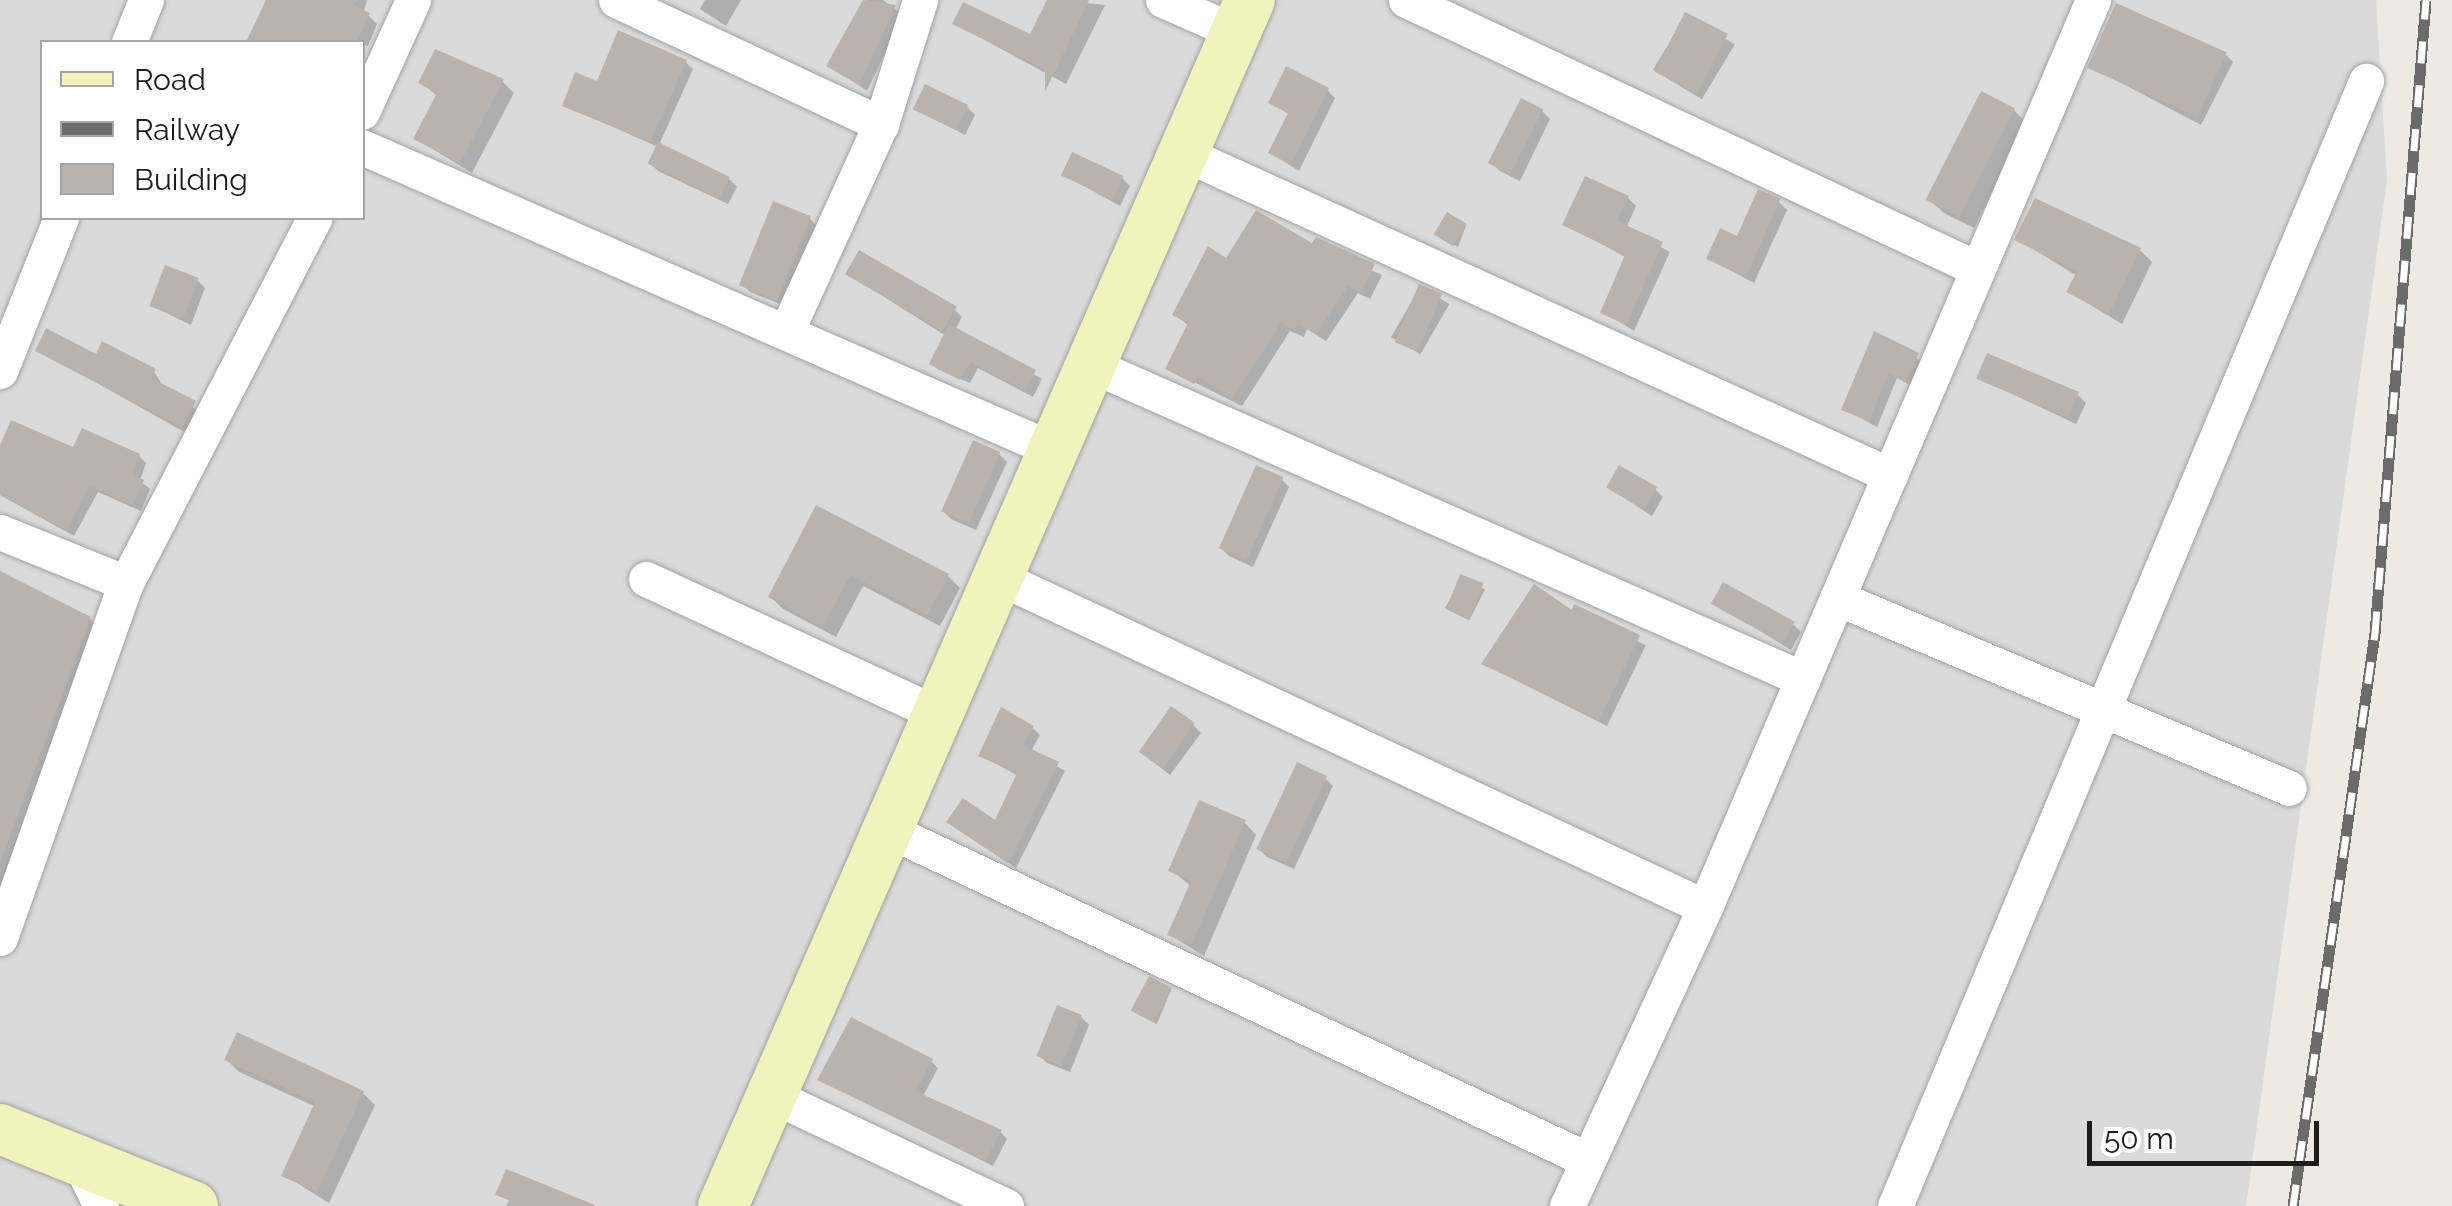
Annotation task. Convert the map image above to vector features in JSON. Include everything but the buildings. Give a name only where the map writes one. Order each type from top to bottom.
[{"type":"street","points":[[131,40],[146,0]]},
{"type":"street","points":[[365,106],[414,0]]},
{"type":"street","points":[[616,0],[880,124]]},
{"type":"street","points":[[786,332],[880,124],[920,0]]},
{"type":"street","points":[[723,1206],[1243,16],[1163,0]]},
{"type":"street","points":[[1406,0],[1978,269]]},
{"type":"street","points":[[1566,1206],[1705,907],[2094,0]]},
{"type":"street","points":[[1895,1206],[2099,708],[2366,80]]},
{"type":"street","points":[[365,149],[1054,450]]},
{"type":"street","points":[[1183,153],[1890,475]]},
{"type":"street","points":[[0,371],[59,220]]},
{"type":"street","points":[[0,938],[126,583],[313,220]]},
{"type":"street","points":[[1091,365],[1802,679]]},
{"type":"street","points":[[0,532],[126,583]]},
{"type":"street","points":[[998,577],[1705,907]]},
{"type":"street","points":[[646,579],[938,714]]},
{"type":"street","points":[[1837,598],[2289,788]]},
{"type":"street","points":[[888,830],[1588,1160]]},
{"type":"street","points":[[771,1095],[1006,1206]]},
{"type":"street","points":[[0,1129],[192,1206]]},
{"type":"street","points":[[79,1161],[101,1206]]},
{"type":"shaded area","points":[[0,0],[2376,0],[2387,180],[2246,1206],[0,1206]]},
{"type":"railway","points":[[2293,1206],[2375,633],[2426,0]]}]
